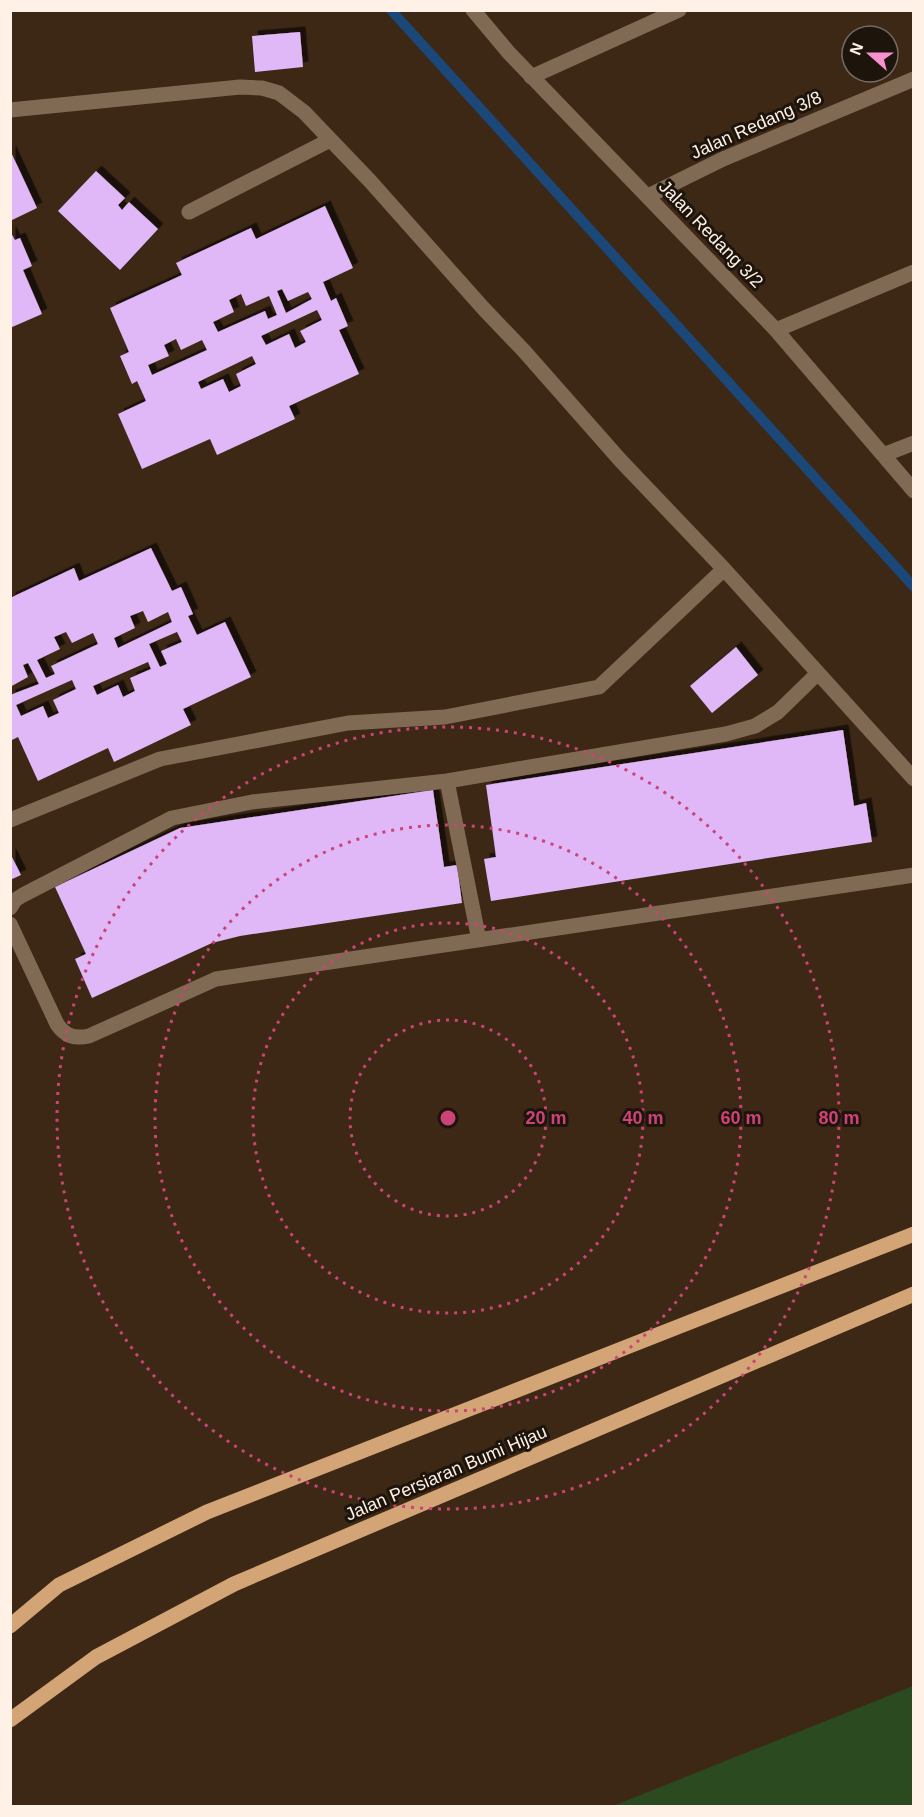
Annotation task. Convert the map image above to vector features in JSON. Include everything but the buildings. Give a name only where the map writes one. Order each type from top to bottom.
[{"type":"main road","points":[[10,1626],[59,1585],[207,1512],[914,1234]]},
{"type":"main road","name":"Jalan Persiaran Bumi Hijau","points":[[10,1720],[96,1657],[234,1584],[914,1294]]},
{"type":"street","name":"Jalan Redang 3/2","points":[[473,10],[531,76],[776,330],[914,491]]},
{"type":"street","points":[[531,76],[679,10]]},
{"type":"street","name":"Jalan Redang 3/8","points":[[648,196],[723,159],[914,79]]},
{"type":"street","points":[[10,110],[240,87],[262,88],[279,93],[304,112],[370,181],[621,461],[724,569],[914,779]]},
{"type":"street","points":[[189,212],[330,140]]},
{"type":"street","points":[[776,330],[914,272]]},
{"type":"street","points":[[883,455],[914,443]]},
{"type":"street","points":[[10,819],[160,759],[348,723],[445,717],[599,687],[724,569]]},
{"type":"street","points":[[10,908],[22,895],[172,818],[252,802],[447,781],[726,734],[755,726],[778,712],[818,673]]},
{"type":"street","points":[[447,781],[479,940]]},
{"type":"street","points":[[10,924],[57,1024],[63,1032],[80,1038],[216,979],[914,875]]},
{"type":"green space","points":[[913,1686],[913,1806],[613,1806]]},
{"type":"waterway","points":[[391,10],[914,587]]}]
